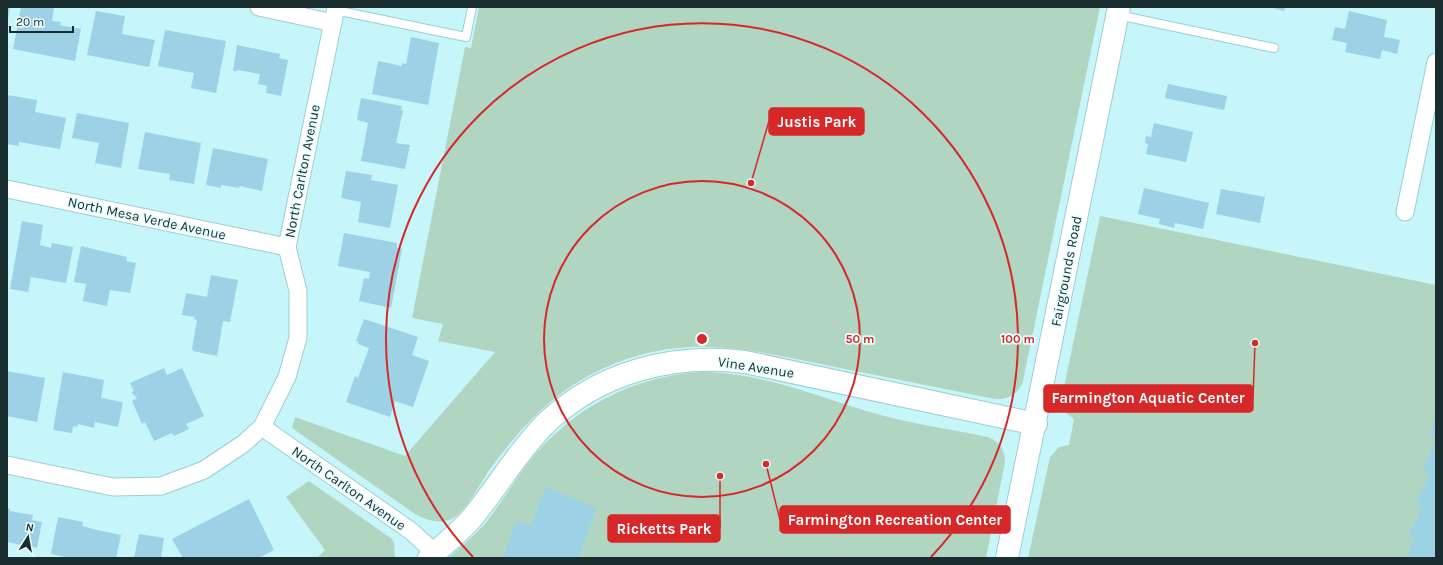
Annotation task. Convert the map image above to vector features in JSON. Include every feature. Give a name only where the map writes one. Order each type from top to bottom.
[{"type":"street","points":[[259,7],[334,13]]},
{"type":"street","name":"Fairgrounds Road","points":[[1008,558],[1118,11]]},
{"type":"street","name":"North Carlton Avenue","points":[[334,13],[287,247],[298,291],[298,338],[287,377],[262,427],[410,531],[432,555]]},
{"type":"street","points":[[1405,212],[1436,62]]},
{"type":"street","name":"North Mesa Verde Avenue","points":[[7,189],[287,247]]},
{"type":"street","name":"Vine Avenue","points":[[432,555],[471,519],[520,454],[542,428],[560,411],[581,396],[609,380],[629,372],[667,362],[707,359],[745,362],[1036,424]]},
{"type":"street","points":[[7,465],[113,487],[160,486],[204,470],[243,444],[262,427]]},
{"type":"lane","points":[[334,13],[466,37],[472,7]]},
{"type":"lane","points":[[1118,11],[1274,48]]},
{"type":"green space","points":[[479,7],[1100,7],[1021,386],[1016,393],[1009,397],[995,399],[778,356],[720,348],[692,347],[663,350],[633,357],[602,369],[585,378],[554,399],[526,425],[514,439],[490,469],[460,513],[445,521],[425,519],[415,514],[292,428],[295,417],[405,456],[495,352],[438,341],[443,324],[412,318],[465,47],[471,48]]},
{"type":"green space","points":[[1100,216],[1436,285],[1436,558],[1028,558],[1050,457],[1059,447],[1069,445],[1074,419],[1066,413],[1061,401]]},
{"type":"green space","points":[[702,372],[746,376],[788,386],[884,416],[992,439],[1001,446],[1005,462],[986,558],[448,558],[484,525],[528,463],[545,443],[584,411],[605,398],[651,380]]},
{"type":"green space","points":[[309,481],[392,539],[394,543],[395,558],[317,558],[325,550],[286,497]]},
{"type":"building","points":[[7,7],[10,7],[8,20],[7,20]]},
{"type":"building","points":[[21,7],[54,7],[52,21],[61,22],[60,25],[81,29],[75,61],[13,49]]},
{"type":"building","points":[[1269,7],[1285,7],[1284,11]]},
{"type":"building","points":[[96,11],[125,16],[122,34],[155,40],[149,67],[87,55]]},
{"type":"building","points":[[1349,11],[1387,20],[1384,37],[1400,40],[1397,54],[1382,50],[1380,59],[1345,52],[1347,43],[1332,40],[1335,27],[1345,29]]},
{"type":"building","points":[[165,30],[226,41],[216,93],[191,88],[194,73],[158,66]]},
{"type":"building","points":[[411,37],[439,43],[428,105],[372,94],[378,61],[402,66],[402,63],[406,64]]},
{"type":"building","points":[[237,45],[280,54],[279,58],[288,60],[281,96],[266,93],[267,86],[258,84],[260,74],[237,70],[233,71]]},
{"type":"building","points":[[1168,84],[1227,96],[1224,110],[1165,98]]},
{"type":"building","points":[[7,95],[37,100],[35,112],[66,118],[60,149],[19,142],[19,146],[7,144]]},
{"type":"building","points":[[361,98],[402,106],[401,110],[403,110],[396,143],[410,145],[405,169],[361,161],[368,123],[357,120]]},
{"type":"building","points":[[77,113],[129,123],[121,168],[95,163],[99,143],[72,138]]},
{"type":"building","points":[[1154,123],[1193,132],[1186,162],[1146,154],[1148,144],[1145,143],[1146,136],[1151,137]]},
{"type":"building","points":[[145,132],[201,143],[194,184],[169,180],[170,174],[138,169]]},
{"type":"building","points":[[213,148],[268,159],[262,191],[240,186],[239,188],[221,185],[221,188],[206,185]]},
{"type":"building","points":[[346,171],[372,175],[371,180],[398,185],[390,228],[358,222],[361,202],[341,198]]},
{"type":"building","points":[[1144,188],[1209,203],[1203,229],[1175,223],[1174,228],[1159,224],[1160,219],[1138,214]]},
{"type":"building","points":[[1221,189],[1265,197],[1260,223],[1216,214]]},
{"type":"building","points":[[22,221],[43,225],[40,245],[51,248],[52,243],[73,247],[66,283],[31,277],[28,292],[10,289]]},
{"type":"building","points":[[344,233],[397,243],[397,248],[402,249],[391,308],[359,301],[364,278],[369,279],[370,272],[338,266]]},
{"type":"building","points":[[81,246],[127,257],[126,261],[136,263],[130,293],[110,290],[107,306],[83,301],[86,284],[74,282]]},
{"type":"building","points":[[211,275],[238,280],[230,322],[223,321],[217,356],[193,351],[192,349],[197,320],[194,319],[195,317],[182,315],[186,293],[207,297]]},
{"type":"building","points":[[364,319],[418,337],[412,355],[429,361],[413,407],[395,401],[390,417],[346,402],[355,376],[358,378],[369,348],[358,344],[359,342],[356,341]]},
{"type":"building","points":[[164,368],[167,375],[182,368],[204,416],[186,424],[189,429],[174,436],[172,433],[154,441],[145,422],[142,424],[132,401],[137,398],[131,392],[134,391],[130,383]]},
{"type":"building","points":[[7,371],[45,378],[37,422],[7,416]]},
{"type":"building","points":[[63,372],[104,380],[101,398],[123,402],[118,427],[95,422],[94,428],[78,424],[77,427],[73,426],[72,433],[53,430]]},
{"type":"building","points":[[1436,413],[1436,438],[1431,437]]},
{"type":"building","points":[[1436,440],[1436,558],[1406,558],[1415,537],[1408,536],[1423,506],[1415,504],[1430,474],[1422,472]]},
{"type":"building","points":[[546,487],[597,508],[578,558],[503,557],[517,521],[530,526]]},
{"type":"building","points":[[249,499],[274,550],[259,558],[183,558],[172,539]]},
{"type":"building","points":[[7,508],[10,509],[10,511],[33,515],[32,520],[42,522],[37,548],[7,542]]},
{"type":"building","points":[[58,517],[83,522],[82,526],[121,535],[116,558],[69,558],[51,554]]},
{"type":"building","points":[[139,534],[164,538],[161,558],[134,558]]},
{"type":"place","name":"Justis Park","points":[[751,183]]},
{"type":"place","name":"Farmington Aquatic Center","points":[[1255,343]]},
{"type":"place","name":"Farmington Recreation Center","points":[[766,464]]},
{"type":"place","name":"Ricketts Park","points":[[720,476]]}]
